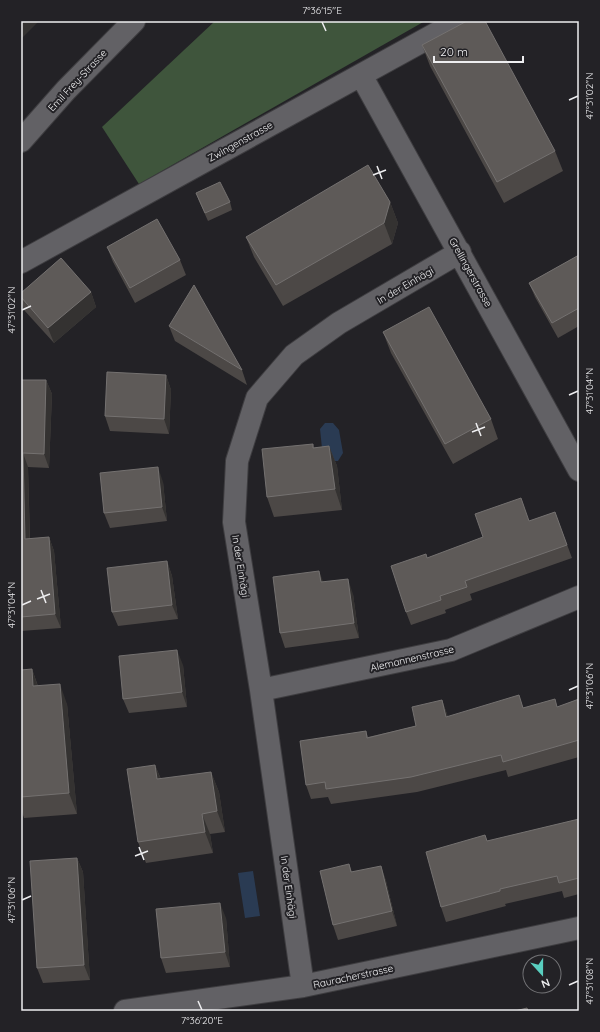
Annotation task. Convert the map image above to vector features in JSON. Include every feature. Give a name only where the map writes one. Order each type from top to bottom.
[{"type":"street","name":"Emil Frey-Strasse","points":[[21,141],[66,90],[134,21]]},
{"type":"street","name":"Zwingenstrasse","points":[[21,262],[459,21]]},
{"type":"street","name":"Grellingerstrasse","points":[[361,75],[579,470]]},
{"type":"street","name":"In der Einhägi","points":[[303,986],[261,690],[234,522],[237,461],[257,398],[294,355],[339,323],[460,252]]},
{"type":"street","name":"Alemannenstrasse","points":[[261,690],[451,650],[579,597]]},
{"type":"street","name":"Rauracherstrasse","points":[[124,1011],[303,986],[579,928]]},
{"type":"green space","points":[[215,21],[425,21],[139,184],[102,127]]},
{"type":"water","points":[[325,423],[333,423],[339,430],[343,453],[338,461],[327,461],[323,458],[320,429]]},
{"type":"water","points":[[253,871],[260,916],[245,918],[238,873]]},
{"type":"building","points":[[467,21],[485,21],[555,151],[497,182],[422,45]]},
{"type":"building","points":[[368,165],[390,202],[384,223],[276,285],[246,237]]},
{"type":"building","points":[[220,182],[230,202],[205,213],[196,193]]},
{"type":"building","points":[[157,219],[180,260],[130,288],[107,247]]},
{"type":"building","points":[[579,255],[579,308],[552,323],[529,283]]},
{"type":"building","points":[[61,258],[91,292],[48,328],[21,297],[21,293]]},
{"type":"building","points":[[194,285],[242,370],[169,326]]},
{"type":"building","points":[[429,307],[491,419],[445,444],[383,332]]},
{"type":"building","points":[[107,372],[166,375],[164,419],[105,416]]},
{"type":"building","points":[[21,380],[46,380],[44,454],[23,453],[25,539],[49,537],[55,614],[21,617]]},
{"type":"building","points":[[313,444],[313,448],[329,446],[335,489],[267,497],[262,449]]},
{"type":"building","points":[[158,467],[162,507],[104,513],[100,473]]},
{"type":"building","points":[[521,498],[529,521],[555,512],[567,545],[465,581],[467,587],[440,596],[441,600],[406,612],[391,566],[426,554],[427,558],[483,537],[475,514]]},
{"type":"building","points":[[167,561],[172,605],[112,612],[107,568]]},
{"type":"building","points":[[319,571],[321,582],[348,579],[354,623],[280,633],[273,577]]},
{"type":"building","points":[[177,650],[182,692],[123,699],[119,656]]},
{"type":"building","points":[[32,669],[33,686],[60,684],[69,793],[21,797],[21,670]]},
{"type":"building","points":[[519,695],[523,708],[555,699],[557,707],[579,699],[579,740],[503,762],[501,755],[411,777],[326,789],[325,782],[306,785],[300,741],[366,731],[367,738],[416,726],[412,707],[442,700],[446,717]]},
{"type":"building","points":[[155,765],[157,779],[211,772],[217,811],[202,814],[205,832],[138,842],[127,769]]},
{"type":"building","points":[[579,819],[579,878],[559,883],[557,876],[500,889],[500,891],[441,907],[426,852],[485,835],[487,841]]},
{"type":"building","points":[[77,858],[84,965],[37,968],[30,861]]},
{"type":"building","points":[[349,864],[351,872],[381,866],[392,911],[333,925],[320,871]]},
{"type":"building","points":[[220,903],[225,952],[161,958],[156,909]]},
{"type":"building","points":[[527,1008],[528,1011],[515,1011]]}]
